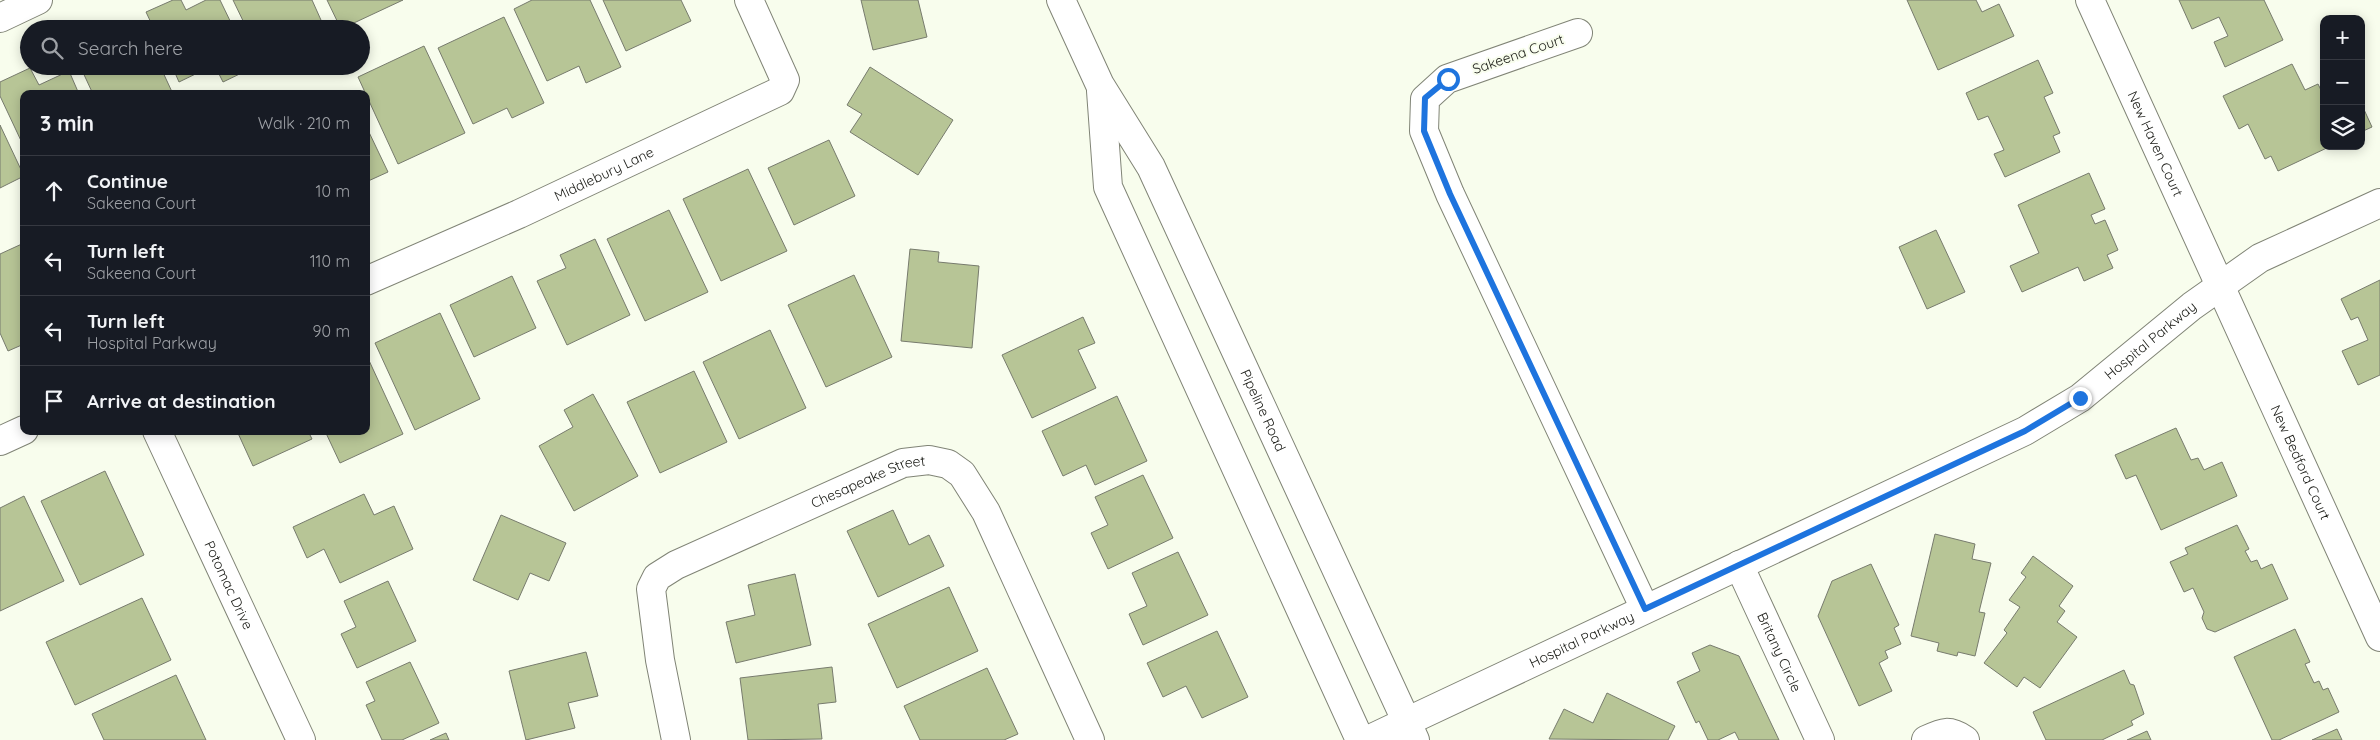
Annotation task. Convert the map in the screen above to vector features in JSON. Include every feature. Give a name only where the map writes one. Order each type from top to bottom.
[{"type":"street","points":[[0,18],[38,0]]},
{"type":"street","name":"Middlebury Lane","points":[[370,279],[519,214],[780,91],[784,80],[749,0]]},
{"type":"street","name":"Pipeline Road","points":[[1061,0],[1100,85],[1150,167],[1411,731]]},
{"type":"street","name":"New Haven Court","points":[[2090,0],[2220,288]]},
{"type":"street","name":"Sakeena Court","points":[[1578,33],[1448,79],[1425,98],[1424,131],[1450,194],[1645,609]]},
{"type":"street","name":"Pipeline Road","points":[[1100,85],[1108,187],[1360,740]]},
{"type":"street","name":"Hospital Parkway","points":[[1368,740],[1411,731],[1645,609],[2025,431],[2080,398],[2192,306],[2260,258],[2380,202]]},
{"type":"street","name":"New Bedford Court","points":[[2220,288],[2380,637]]},
{"type":"street","points":[[0,441],[20,432]]},
{"type":"street","name":"Potomac Drive","points":[[159,435],[301,740]]},
{"type":"street","name":"Chesapeake Street","points":[[676,740],[660,660],[651,589],[657,577],[676,565],[903,463],[929,460],[948,464],[962,474],[986,512],[1090,740]]},
{"type":"street","name":"Britany Circle","points":[[1738,565],[1820,740]]},
{"type":"street","points":[[1926,740],[1943,733],[1954,733],[1965,740]]},
{"type":"building","points":[[173,0],[181,0],[186,10],[206,0],[220,0],[230,20],[150,20],[146,12]]},
{"type":"building","points":[[233,0],[312,0],[321,20],[243,20]]},
{"type":"building","points":[[327,0],[403,0],[360,20],[337,20]]},
{"type":"building","points":[[532,0],[590,0],[621,67],[586,83],[579,66],[547,81],[514,9]]},
{"type":"building","points":[[603,0],[681,0],[691,21],[626,51]]},
{"type":"building","points":[[861,0],[918,0],[927,37],[873,50]]},
{"type":"building","points":[[1907,0],[1976,0],[1982,12],[1999,4],[2014,36],[1938,70]]},
{"type":"building","points":[[2179,0],[2264,0],[2283,40],[2225,67],[2214,42],[2228,36],[2219,17],[2192,29]]},
{"type":"building","points":[[504,17],[544,103],[512,118],[507,108],[473,124],[438,48]]},
{"type":"building","points":[[424,46],[465,133],[398,164],[370,103],[370,90],[364,90],[358,77],[370,75],[370,71]]},
{"type":"building","points":[[2038,60],[2053,93],[2044,97],[2060,133],[2053,136],[2060,152],[2005,177],[1994,154],[2004,150],[1988,116],[1978,120],[1966,93]]},
{"type":"building","points":[[2292,64],[2305,90],[2318,84],[2320,88],[2320,150],[2323,150],[2278,171],[2271,156],[2265,159],[2248,124],[2239,129],[2223,96]]},
{"type":"building","points":[[870,67],[953,120],[918,175],[850,132],[862,114],[847,105]]},
{"type":"building","points":[[20,73],[20,75],[34,75],[39,85],[60,75],[71,75],[77,90],[20,90],[20,138],[0,96],[0,82]]},
{"type":"building","points":[[84,75],[164,75],[171,90],[91,90]]},
{"type":"building","points":[[176,75],[193,75],[179,82]]},
{"type":"building","points":[[220,75],[238,75],[223,82]]},
{"type":"building","points":[[2365,112],[2372,127],[2365,130]]},
{"type":"building","points":[[0,125],[20,168],[20,178],[0,188]]},
{"type":"building","points":[[370,134],[388,172],[370,180]]},
{"type":"building","points":[[829,140],[855,196],[794,225],[768,168]]},
{"type":"building","points":[[748,169],[787,251],[721,281],[683,199]]},
{"type":"building","points":[[2089,173],[2105,209],[2091,215],[2095,224],[2105,220],[2118,250],[2107,255],[2113,268],[2084,281],[2078,267],[2022,292],[2010,266],[2039,253],[2018,205]]},
{"type":"building","points":[[669,210],[708,292],[645,321],[607,239]]},
{"type":"building","points":[[1936,230],[1965,292],[1927,309],[1899,247]]},
{"type":"building","points":[[595,239],[630,315],[567,345],[537,281],[566,268],[560,255]]},
{"type":"building","points":[[20,245],[20,346],[8,351],[0,333],[0,254]]},
{"type":"building","points":[[910,249],[939,252],[938,262],[979,266],[972,348],[901,341]]},
{"type":"building","points":[[854,275],[892,357],[826,387],[788,305]]},
{"type":"building","points":[[512,276],[536,328],[474,357],[450,305]]},
{"type":"building","points":[[2380,280],[2380,375],[2358,385],[2342,351],[2368,340],[2358,317],[2351,320],[2341,299]]},
{"type":"building","points":[[440,313],[480,399],[415,430],[375,343]]},
{"type":"building","points":[[1083,317],[1095,343],[1078,350],[1096,388],[1032,418],[1002,355]]},
{"type":"building","points":[[770,330],[806,408],[739,439],[703,362]]},
{"type":"building","points":[[370,363],[403,434],[340,463],[327,435],[370,435]]},
{"type":"building","points":[[694,371],[727,442],[660,473],[627,402]]},
{"type":"building","points":[[593,394],[638,476],[574,511],[539,446],[573,427],[564,410]]},
{"type":"building","points":[[1117,396],[1147,461],[1095,485],[1086,465],[1063,476],[1042,431]]},
{"type":"building","points":[[2176,428],[2191,460],[2198,458],[2204,470],[2222,462],[2237,496],[2161,530],[2136,475],[2126,479],[2115,455]]},
{"type":"building","points":[[239,435],[310,435],[312,439],[253,466]]},
{"type":"building","points":[[105,471],[144,555],[80,585],[41,501]]},
{"type":"building","points":[[1143,475],[1173,538],[1108,569],[1091,533],[1108,525],[1095,497]]},
{"type":"building","points":[[364,494],[374,515],[394,506],[413,549],[340,583],[324,549],[307,558],[293,527]]},
{"type":"building","points":[[24,496],[64,581],[0,611],[0,508]]},
{"type":"building","points":[[893,510],[909,545],[929,535],[944,566],[878,597],[847,531]]},
{"type":"building","points":[[501,515],[566,543],[549,581],[530,573],[518,600],[473,580]]},
{"type":"building","points":[[2237,525],[2249,549],[2245,551],[2251,562],[2257,560],[2261,569],[2272,564],[2288,599],[2215,632],[2207,629],[2202,618],[2204,612],[2193,588],[2184,592],[2170,562],[2188,554],[2185,548]]},
{"type":"building","points":[[1935,534],[1975,544],[1972,559],[1991,563],[1979,612],[1985,613],[1975,656],[1958,652],[1957,656],[1937,651],[1939,643],[1911,636]]},
{"type":"building","points":[[1178,552],[1208,615],[1143,645],[1129,614],[1147,606],[1132,573]]},
{"type":"building","points":[[2033,556],[2073,586],[2059,606],[2065,611],[2057,622],[2077,637],[2040,688],[2024,677],[2017,687],[1984,663],[2007,633],[2004,630],[2020,607],[2009,600],[2026,577],[2021,573]]},
{"type":"building","points":[[1871,564],[1899,625],[1894,628],[1901,644],[1885,651],[1888,658],[1879,663],[1892,691],[1859,706],[1818,616],[1832,581]]},
{"type":"building","points":[[795,574],[811,645],[736,663],[726,622],[755,615],[748,585]]},
{"type":"building","points":[[388,581],[416,641],[357,668],[341,634],[356,627],[344,601]]},
{"type":"building","points":[[949,587],[978,651],[897,688],[868,624]]},
{"type":"building","points":[[142,598],[171,660],[75,705],[46,642]]},
{"type":"building","points":[[2295,629],[2310,662],[2305,664],[2314,683],[2319,681],[2323,690],[2328,688],[2339,712],[2279,740],[2272,740],[2234,657]]},
{"type":"building","points":[[1217,631],[1248,697],[1202,718],[1186,686],[1163,697],[1147,663]]},
{"type":"building","points":[[1710,645],[1739,656],[1779,740],[1739,740],[1735,732],[1718,740],[1708,740],[1699,721],[1696,723],[1677,682],[1700,671],[1692,653]]},
{"type":"building","points":[[586,652],[598,696],[568,703],[575,728],[526,740],[509,671]]},
{"type":"building","points":[[410,662],[439,723],[402,740],[382,740],[366,705],[375,701],[366,682]]},
{"type":"building","points":[[832,667],[836,702],[818,704],[822,739],[748,740],[740,678]]},
{"type":"building","points":[[987,668],[1018,734],[1004,740],[920,740],[904,706]]},
{"type":"building","points":[[2124,670],[2130,684],[2134,685],[2144,714],[2131,721],[2133,725],[2102,740],[2046,740],[2033,712]]},
{"type":"building","points":[[176,675],[206,740],[104,740],[92,714]]},
{"type":"building","points":[[1607,693],[1675,726],[1668,740],[1549,739],[1564,709],[1593,723]]},
{"type":"building","points":[[2337,729],[2342,740],[2312,740]]},
{"type":"building","points":[[2147,731],[2151,740],[2127,740]]},
{"type":"building","points":[[446,733],[449,740],[430,740]]},
{"type":"route","points":[[1448,79],[1425,98],[1424,131],[1450,194],[1645,609],[2025,431],[2080,398]]}]
